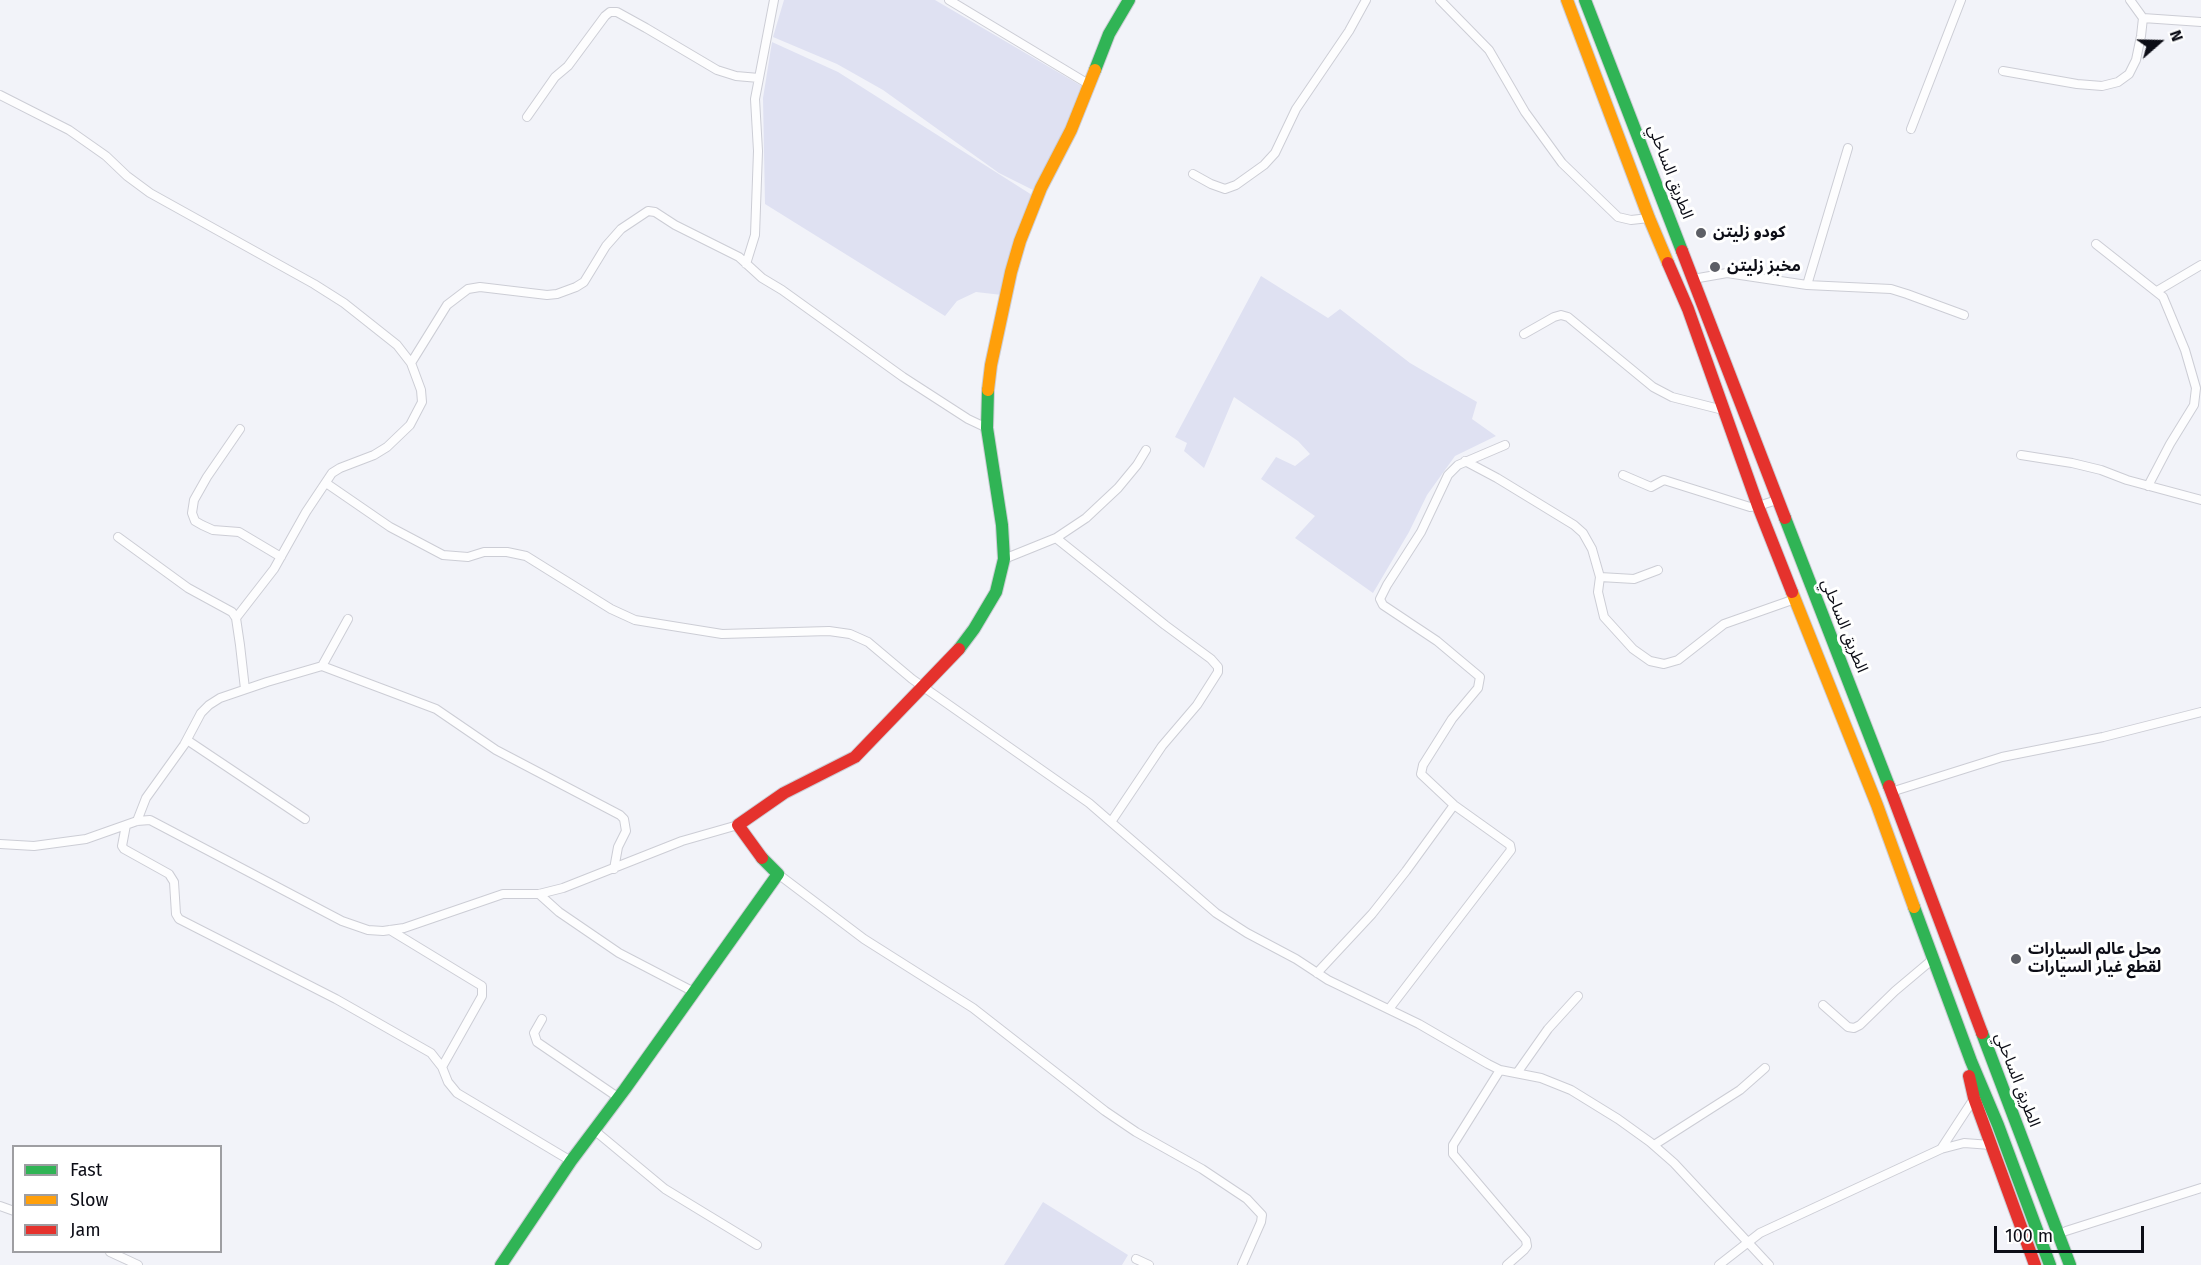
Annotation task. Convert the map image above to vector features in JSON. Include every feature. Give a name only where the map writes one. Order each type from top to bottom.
[{"type":"main road","points":[[501,1265],[571,1161],[619,1098],[778,874],[755,850],[738,825],[784,793],[855,757],[957,651],[996,592],[1004,559],[1002,525],[987,428],[987,399],[991,365],[1011,272],[1020,241],[1041,188],[1071,130],[1109,34],[1129,0]]},
{"type":"main road","name":"الطريق الساحلي","points":[[1567,0],[1649,218],[1688,309],[1758,506],[1877,805],[1971,1061],[1998,1125],[2050,1265]]},
{"type":"main road","name":"الطريق الساحلي","points":[[1585,0],[1891,792],[2070,1265]]},
{"type":"main road","points":[[1715,384],[1732,379]]},
{"type":"main road","points":[[1971,1061],[1969,1078],[1974,1098],[2035,1265]]},
{"type":"main road","points":[[2049,1209],[2066,1231],[2081,1265]]},
{"type":"street","points":[[746,264],[755,234],[758,151],[755,99],[774,0]]},
{"type":"street","points":[[949,0],[1090,85]]},
{"type":"street","points":[[1193,174],[1225,189],[1236,185],[1264,165],[1275,153],[1296,109],[1343,41],[1366,0]]},
{"type":"street","points":[[1440,0],[1488,50],[1524,112],[1562,163],[1618,217],[1631,220],[1649,218]]},
{"type":"street","points":[[1911,129],[1961,0]]},
{"type":"street","points":[[2003,71],[2077,84],[2102,86],[2118,82],[2129,74],[2136,60],[2143,18],[2130,0]]},
{"type":"street","points":[[527,117],[555,76],[568,66],[604,16],[610,12],[617,12],[717,70],[736,76],[759,78]]},
{"type":"street","points":[[2143,18],[2201,22]]},
{"type":"street","points":[[0,95],[77,135],[150,193],[344,303],[397,345],[411,363],[421,390],[422,402],[410,425],[387,447],[332,473],[250,603],[236,618]]},
{"type":"street","points":[[1807,285],[1848,148]]},
{"type":"street","points":[[411,363],[447,305],[468,289],[480,286],[547,295],[576,287],[584,282],[606,246],[621,229],[648,211],[655,212],[675,225],[739,257],[762,278],[903,377],[968,419],[987,428]]},
{"type":"street","points":[[2096,244],[2157,291],[2168,305],[2196,388],[2194,405],[2148,486]]},
{"type":"street","points":[[2157,291],[2201,266]]},
{"type":"street","points":[[1693,279],[1727,273],[1807,285],[1891,290],[1964,315]]},
{"type":"street","points":[[1524,334],[1554,317],[1561,315],[1568,317],[1653,387],[1672,398],[1724,411]]},
{"type":"street","points":[[240,429],[207,477],[194,500],[192,513],[195,520],[202,525],[213,530],[239,532],[280,557]]},
{"type":"street","points":[[1389,1009],[1511,850],[1510,845],[1454,805],[1421,774],[1431,751],[1452,719],[1478,688],[1480,677],[1437,641],[1383,605],[1380,599],[1421,532],[1448,475],[1465,461],[1504,445]]},
{"type":"street","points":[[1004,559],[1056,538],[1086,518],[1118,488],[1146,450]]},
{"type":"street","points":[[2021,455],[2072,463],[2201,500]]},
{"type":"street","points":[[1465,461],[1497,478],[1574,525],[1583,533],[1592,549],[1600,577],[1598,592],[1604,617],[1632,649],[1650,661],[1664,664],[1678,660],[1724,624],[1795,599]]},
{"type":"street","points":[[1623,475],[1651,487],[1664,480],[1743,505],[1758,506],[1777,500]]},
{"type":"street","points":[[326,483],[390,527],[443,555],[468,557],[484,552],[507,552],[526,556],[611,609],[643,622],[722,634],[829,631],[850,634],[868,642],[901,671],[1089,803],[1216,914],[1350,992],[1389,1009],[1500,1070],[1541,1078],[1571,1090],[1618,1119],[1674,1163],[1769,1265]]},
{"type":"street","points":[[118,537],[188,588],[232,612],[236,618],[245,689]]},
{"type":"street","points":[[1056,538],[1211,659],[1218,667],[1218,672],[1197,705],[1162,746],[1111,822]]},
{"type":"street","points":[[1600,577],[1634,579],[1658,570]]},
{"type":"street","points":[[322,666],[348,619]]},
{"type":"street","points":[[137,821],[146,798],[186,740],[201,713],[209,705],[220,698],[245,689],[322,666],[436,710],[496,750],[620,815],[624,819],[626,831],[618,847],[614,869]]},
{"type":"street","points":[[1891,792],[2002,757],[2103,737],[2201,712]]},
{"type":"street","points":[[186,740],[305,819]]},
{"type":"street","points":[[1317,973],[1372,914],[1454,805]]},
{"type":"street","points":[[0,844],[34,846],[86,839],[137,821],[150,820],[342,921],[368,930],[390,930],[404,928],[503,894],[539,894],[563,888],[682,841],[738,825]]},
{"type":"street","points":[[126,825],[122,846],[124,849],[169,874],[174,882],[176,914],[179,919],[385,1025],[431,1053],[442,1067],[448,1082],[462,1096],[571,1161]]},
{"type":"street","points":[[778,874],[864,939],[988,1019],[1105,1111],[1247,1199],[1262,1215],[1242,1265]]},
{"type":"street","points":[[539,894],[558,912],[620,953],[694,992]]},
{"type":"street","points":[[390,930],[482,986],[482,996],[442,1067]]},
{"type":"street","points":[[1822,1005],[1848,1027],[1854,1028],[1933,959]]},
{"type":"street","points":[[1517,1073],[1548,1029],[1578,996]]},
{"type":"street","points":[[543,1019],[534,1033],[537,1042],[619,1098]]},
{"type":"street","points":[[1654,1145],[1740,1090],[1765,1068]]},
{"type":"street","points":[[1500,1070],[1453,1145],[1453,1154],[1526,1240],[1527,1245],[1524,1250],[1508,1265]]},
{"type":"street","points":[[1941,1149],[1974,1098]]},
{"type":"street","points":[[594,1130],[665,1189],[757,1245]]},
{"type":"street","points":[[1719,1265],[1760,1233],[1941,1149],[1964,1143],[1991,1145]]},
{"type":"street","points":[[2066,1231],[2201,1188]]},
{"type":"street","points":[[114,1253],[138,1265]]},
{"type":"street","points":[[1136,1259],[1149,1265]]},
{"type":"shaded area","points":[[784,0],[935,0],[1085,88],[1035,191],[999,173],[883,90],[837,64],[773,37]]},
{"type":"shaded area","points":[[772,42],[838,72],[1032,195],[1002,295],[976,292],[957,301],[945,316],[765,204],[763,98]]},
{"type":"shaded area","points":[[1261,276],[1328,318],[1340,309],[1410,363],[1477,402],[1472,419],[1496,436],[1455,456],[1427,495],[1409,532],[1373,593],[1295,538],[1315,516],[1261,479],[1276,457],[1295,466],[1310,454],[1298,441],[1234,397],[1204,468],[1184,451],[1187,443],[1175,437]]},
{"type":"shaded area","points":[[1043,1202],[1128,1255],[1122,1265],[1004,1265]]},
{"type":"traffic: fast","points":[[1095,70],[1109,34],[1129,0]]},
{"type":"traffic: fast","points":[[1585,0],[1682,251]]},
{"type":"traffic: fast","points":[[959,649],[996,592],[1004,559],[1002,525],[987,428],[988,390]]},
{"type":"traffic: fast","points":[[1785,518],[1889,786]]},
{"type":"traffic: fast","points":[[501,1265],[571,1161],[778,874],[762,858]]},
{"type":"traffic: fast","points":[[1914,907],[2050,1265]]},
{"type":"traffic: fast","points":[[1982,1033],[2070,1265]]},
{"type":"traffic: slow","points":[[1567,0],[1668,263]]},
{"type":"traffic: slow","points":[[988,390],[991,365],[1020,241],[1041,188],[1071,130],[1095,70]]},
{"type":"traffic: slow","points":[[1792,592],[1877,805],[1914,907]]},
{"type":"traffic: jam","points":[[1682,251],[1785,518]]},
{"type":"traffic: jam","points":[[1668,263],[1688,309],[1758,506],[1792,592]]},
{"type":"traffic: jam","points":[[762,858],[738,825],[784,793],[855,757],[959,649]]},
{"type":"traffic: jam","points":[[1889,786],[1982,1033]]},
{"type":"traffic: jam","points":[[1969,1076],[1974,1098],[2035,1265]]},
{"type":"place","name":"كودو زليتن","points":[[1701,233]]},
{"type":"place","name":"مخبز زليتن","points":[[1715,267]]},
{"type":"place","name":"محل عالم السيارات لقطع غيار السيارات","points":[[2016,959]]}]
